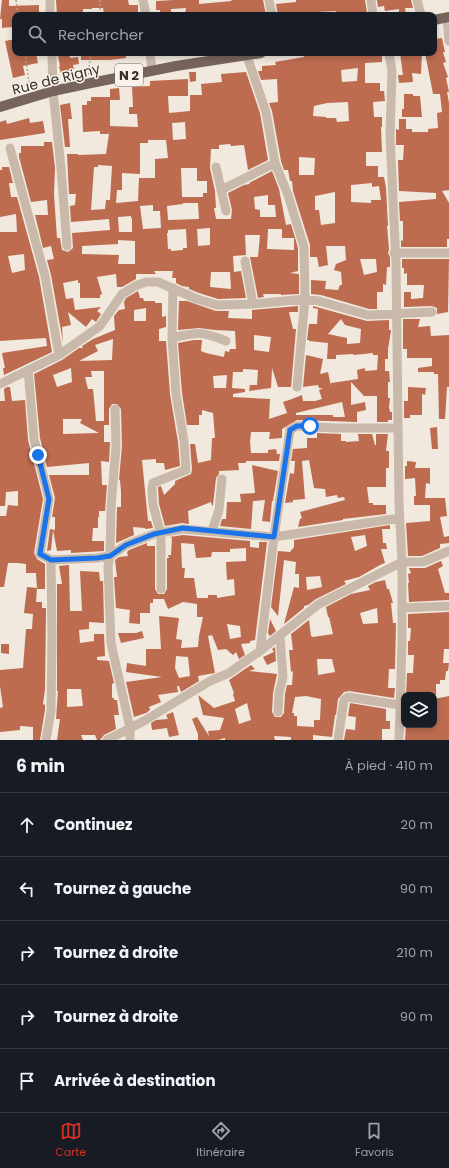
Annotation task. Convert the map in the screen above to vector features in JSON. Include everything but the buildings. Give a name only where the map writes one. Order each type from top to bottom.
[{"type":"main road","points":[[437,19],[448,17]]},
{"type":"main road","name":"Rue de Rigny","points":[[0,108],[53,91],[86,84],[198,62],[248,56]]},
{"type":"street","points":[[50,0],[50,12]]},
{"type":"street","points":[[143,0],[145,12]]},
{"type":"street","points":[[269,0],[271,12]]},
{"type":"street","points":[[371,0],[373,12]]},
{"type":"street","points":[[417,0],[420,12]]},
{"type":"street","points":[[448,17],[449,40]]},
{"type":"street","points":[[52,56],[53,91],[67,246]]},
{"type":"street","points":[[150,56],[152,71]]},
{"type":"street","points":[[248,56],[266,112],[275,163],[288,195],[304,247],[305,299],[297,387]]},
{"type":"street","points":[[390,56],[392,71],[390,135],[396,313],[399,518],[402,562],[399,740]]},
{"type":"street","points":[[10,148],[45,276],[59,355]]},
{"type":"street","points":[[221,190],[275,163]]},
{"type":"street","points":[[216,168],[226,211]]},
{"type":"street","points":[[394,253],[449,253]]},
{"type":"street","points":[[245,261],[252,304]]},
{"type":"street","points":[[0,384],[59,355],[100,326],[122,294],[135,286],[146,282],[158,282],[197,299],[217,305],[252,304],[305,299],[319,301],[368,315],[432,312]]},
{"type":"street","points":[[161,589],[161,534],[153,505],[152,486],[154,483],[186,470],[184,441],[176,394],[172,338],[174,288]]},
{"type":"street","points":[[172,338],[194,332],[203,333],[226,341]]},
{"type":"street","points":[[28,370],[34,439],[49,499],[40,554],[51,560],[110,556],[126,545],[154,534],[161,534],[183,528],[274,537],[399,518]]},
{"type":"street","points":[[115,409],[116,446],[111,508],[110,556],[108,567],[110,643],[130,728],[130,740]]},
{"type":"street","points":[[260,651],[274,537],[290,430],[297,426],[335,428],[398,428]]},
{"type":"street","points":[[212,531],[220,510],[222,479]]},
{"type":"street","points":[[107,740],[144,722],[210,681],[229,673],[280,636],[319,604],[402,562],[423,562],[449,551]]},
{"type":"street","points":[[46,740],[51,711],[51,560]]},
{"type":"street","points":[[402,608],[449,606]]},
{"type":"street","points":[[278,712],[279,693],[283,677],[280,636]]},
{"type":"street","points":[[338,740],[344,700],[348,698],[400,705]]},
{"type":"path","points":[[16,0],[18,12]]},
{"type":"path","points":[[100,0],[100,12]]},
{"type":"path","points":[[25,56],[32,98]]},
{"type":"path","points":[[86,84],[90,56]]},
{"type":"route","points":[[38,455],[49,499],[40,554],[51,560],[97,558],[110,556],[126,545],[154,534],[161,534],[183,528],[274,537],[290,430],[297,426],[310,426]]}]
